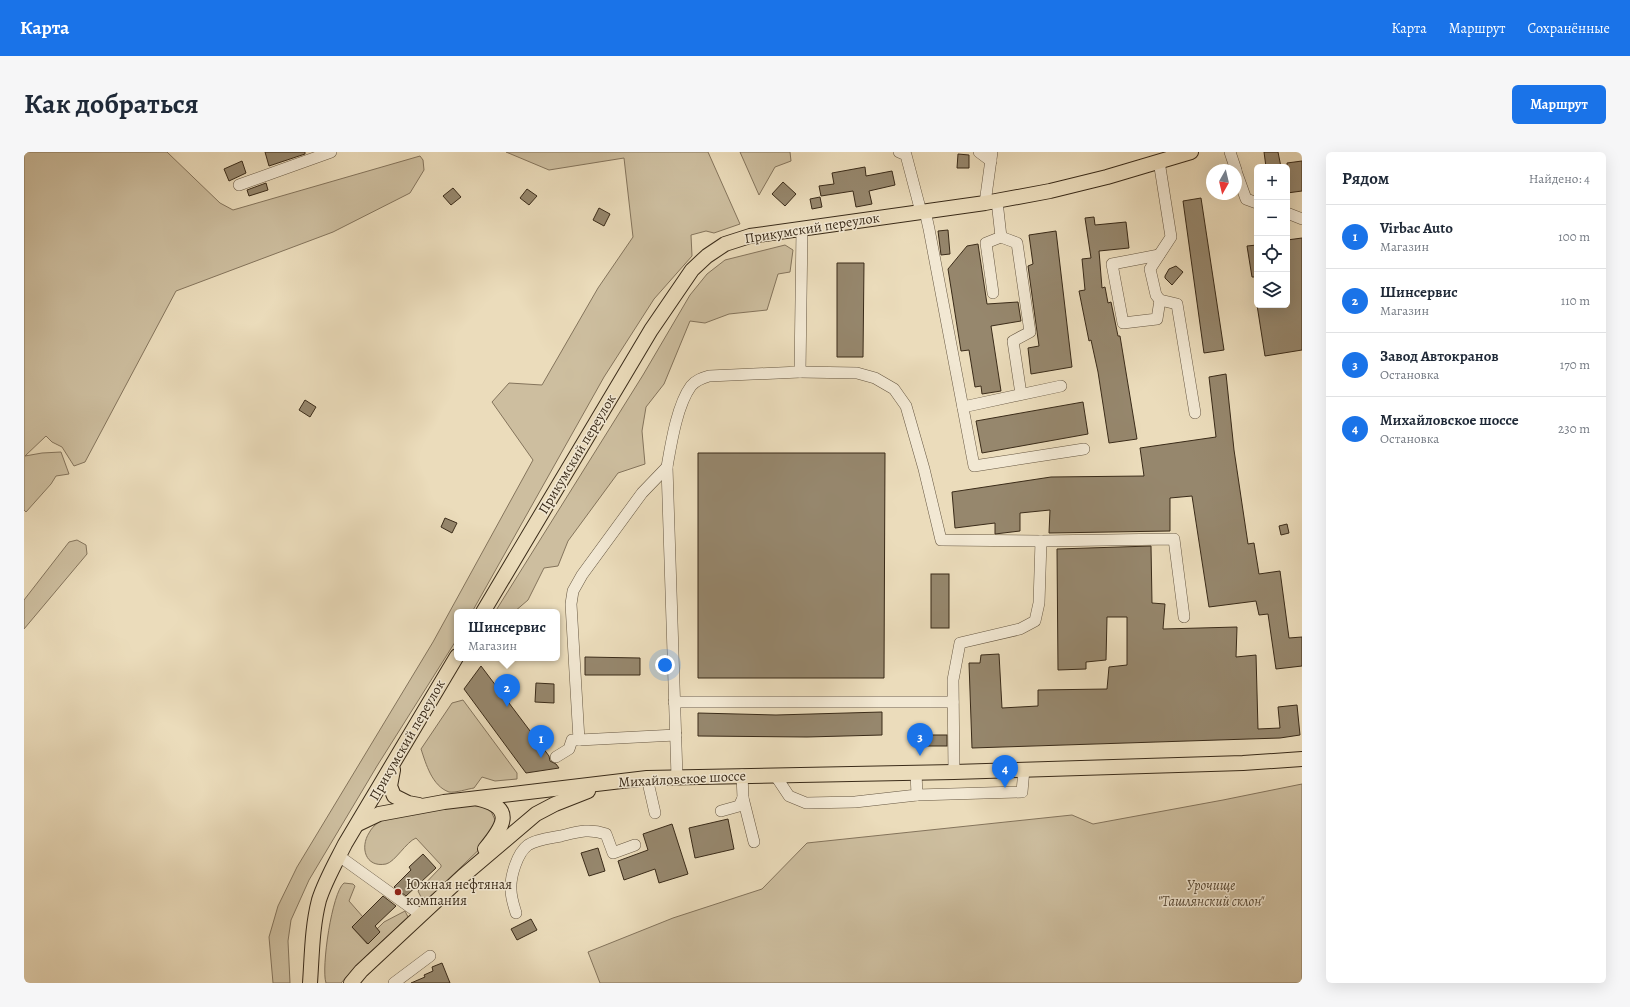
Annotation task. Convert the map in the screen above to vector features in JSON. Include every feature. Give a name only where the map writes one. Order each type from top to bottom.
[{"type":"main road","name":"Прикумский переулок","points":[[485,609],[651,330],[692,270],[707,256],[725,244],[750,236],[991,202],[1063,188],[1191,152]]},
{"type":"main road","name":"Прикумский переулок","points":[[310,983],[312,943],[317,910],[320,899],[339,856],[454,661]]},
{"type":"main road","name":"Михайловское шоссе","points":[[358,824],[379,814],[423,806],[647,778],[954,772],[1024,768],[1243,763],[1302,759]]},
{"type":"main road","points":[[393,764],[390,786],[394,796],[408,803],[423,806]]},
{"type":"main road","points":[[351,983],[361,971],[463,876],[536,814],[554,804],[574,796],[623,781]]},
{"type":"main road","points":[[463,876],[496,837],[504,820],[503,813],[499,807],[478,798]]},
{"type":"street","points":[[239,185],[331,152]]},
{"type":"street","points":[[899,152],[906,155],[930,229],[974,466],[1084,449]]},
{"type":"street","points":[[979,152],[991,156],[991,202],[1001,236]]},
{"type":"street","points":[[1230,152],[1234,164]]},
{"type":"street","points":[[1158,255],[1112,264],[1123,323],[1157,319],[1160,300],[1156,294],[1150,269],[1171,237],[1159,161]]},
{"type":"street","points":[[1242,187],[1246,199],[1254,202]]},
{"type":"street","points":[[1290,214],[1302,219]]},
{"type":"street","points":[[800,372],[802,228]]},
{"type":"street","points":[[993,293],[986,243],[1001,236],[1017,243],[1030,332],[1013,340],[1021,394]]},
{"type":"street","points":[[1160,300],[1177,304],[1195,412]]},
{"type":"street","points":[[677,777],[667,467],[672,436],[684,402],[691,386],[700,378],[709,376],[800,372],[857,372],[875,378],[894,389],[906,406],[924,469],[941,540],[1040,541],[1174,539],[1184,617]]},
{"type":"street","points":[[963,407],[1061,386]]},
{"type":"street","points":[[579,740],[571,604],[573,591],[582,575],[642,493],[667,467]]},
{"type":"street","points":[[954,772],[953,680],[960,642],[1020,629],[1035,621],[1039,603],[1040,541]]},
{"type":"street","points":[[674,702],[953,702]]},
{"type":"street","points":[[556,757],[569,749],[572,740],[676,735]]},
{"type":"street","points":[[774,775],[789,796],[806,803],[855,802],[917,795],[1022,792],[1024,768]]},
{"type":"street","points":[[916,772],[917,795]]},
{"type":"street","points":[[742,775],[743,798],[754,842]]},
{"type":"street","points":[[647,778],[655,813]]},
{"type":"street","points":[[721,811],[739,806],[743,798]]},
{"type":"street","points":[[516,914],[511,890],[512,880],[522,851],[528,845],[584,830],[606,834],[613,853],[635,845]]},
{"type":"street","points":[[339,856],[421,915]]},
{"type":"street","points":[[394,983],[430,956]]},
{"type":"green space","points":[[24,152],[167,152],[220,203],[233,210],[420,156],[423,160],[424,170],[410,193],[333,232],[176,291],[85,462],[74,466],[62,447],[52,442],[46,436],[25,456],[61,452],[69,474],[56,476],[51,484],[26,512],[24,510]]},
{"type":"green space","points":[[506,152],[708,152],[740,224],[714,233],[706,231],[691,235],[692,256],[654,299],[604,377],[474,609],[454,609],[454,644],[377,766],[309,880],[291,920],[288,941],[290,983],[273,983],[269,937],[278,906],[297,867],[433,642],[533,460],[492,402],[509,383],[542,385],[598,288],[633,237],[624,158],[549,170]]},
{"type":"green space","points":[[740,152],[790,152],[791,161],[775,167],[759,195]]},
{"type":"green space","points":[[785,245],[793,250],[790,272],[778,274],[767,310],[729,314],[705,323],[690,321],[664,384],[646,407],[642,431],[645,464],[618,473],[568,541],[558,566],[544,568],[528,600],[518,609],[497,609],[643,375],[690,295],[707,274],[725,260]]},
{"type":"green space","points":[[77,540],[86,545],[87,554],[24,629],[24,600],[69,542]]},
{"type":"green space","points":[[463,700],[517,773],[517,779],[495,781],[482,777],[474,788],[452,792],[443,789],[434,780],[430,774],[421,749],[452,703]]},
{"type":"green space","name":"Урочище \"Ташлянский склон\"","points":[[1302,784],[1302,983],[600,983],[588,952],[673,918],[762,889],[807,843],[1072,815],[1093,824]]},
{"type":"green space","points":[[475,805],[490,809],[496,822],[492,837],[430,897],[421,897],[418,891],[441,867],[441,865],[416,838],[408,843],[393,860],[386,864],[373,863],[366,855],[365,844],[369,833],[378,822],[390,815]]},
{"type":"green space","points":[[344,883],[353,884],[355,886],[349,901],[363,917],[352,927],[367,944],[380,932],[377,929],[384,922],[405,911],[408,917],[362,960],[341,983],[326,983],[326,947],[335,900]]},
{"type":"building","points":[[265,152],[305,152],[305,154],[269,166]]},
{"type":"building","points":[[1264,152],[1278,152],[1280,164],[1266,164]]},
{"type":"building","points":[[958,154],[969,155],[969,168],[957,168]]},
{"type":"building","points":[[242,161],[246,173],[229,181],[224,169]]},
{"type":"building","points":[[1302,161],[1302,191],[1290,193],[1290,164],[1287,163]]},
{"type":"building","points":[[865,167],[866,176],[892,171],[895,185],[869,191],[872,204],[856,207],[853,191],[821,196],[819,186],[834,184],[832,173]]},
{"type":"building","points":[[783,182],[796,194],[785,206],[772,194]]},
{"type":"building","points":[[266,183],[268,190],[249,196],[247,190]]},
{"type":"building","points":[[453,188],[461,197],[451,205],[443,196]]},
{"type":"building","points":[[527,189],[537,196],[529,205],[520,198]]},
{"type":"building","points":[[820,197],[822,207],[812,209],[810,199]]},
{"type":"building","points":[[1201,198],[1224,350],[1204,353],[1183,201]]},
{"type":"building","points":[[599,208],[610,214],[604,226],[593,220]]},
{"type":"building","points":[[1094,217],[1095,225],[1126,222],[1129,248],[1099,251],[1102,288],[1105,287],[1108,303],[1111,302],[1118,336],[1120,336],[1137,439],[1109,443],[1098,372],[1091,340],[1089,341],[1079,291],[1085,290],[1082,259],[1091,258],[1085,218]]},
{"type":"building","points":[[948,230],[950,254],[941,255],[938,231]]},
{"type":"building","points":[[1056,231],[1072,367],[1031,374],[1028,348],[1039,346],[1028,266],[1033,264],[1029,235]]},
{"type":"building","points":[[1302,238],[1302,350],[1265,356],[1257,308],[1290,308],[1290,240]]},
{"type":"building","points":[[978,244],[987,304],[1018,302],[1021,321],[991,326],[1001,391],[982,394],[981,386],[975,387],[969,350],[961,351],[948,269],[967,246]]},
{"type":"building","points":[[1254,245],[1254,277],[1252,277],[1247,246]]},
{"type":"building","points":[[837,263],[864,263],[863,357],[837,357]]},
{"type":"building","points":[[1176,266],[1183,272],[1172,285],[1165,278],[1165,276],[1169,269]]},
{"type":"building","points":[[1226,374],[1234,450],[1248,544],[1254,543],[1259,574],[1280,571],[1289,638],[1302,637],[1302,666],[1276,669],[1268,614],[1259,615],[1256,601],[1209,607],[1192,496],[1170,498],[1170,531],[1049,533],[1050,510],[1020,513],[1020,531],[995,534],[995,523],[955,528],[952,492],[1051,477],[1144,476],[1140,448],[1216,437],[1209,377]]},
{"type":"building","points":[[305,400],[316,407],[310,417],[299,410]]},
{"type":"building","points":[[1083,402],[1088,434],[982,453],[976,421]]},
{"type":"building","points":[[698,453],[885,453],[884,678],[698,678]]},
{"type":"building","points":[[445,518],[457,523],[452,533],[441,527]]},
{"type":"building","points":[[1287,524],[1289,533],[1281,535],[1279,526]]},
{"type":"building","points":[[1151,546],[1152,603],[1165,604],[1163,629],[1237,627],[1236,657],[1256,655],[1258,729],[1280,728],[1278,707],[1297,705],[1300,735],[1280,738],[972,748],[969,663],[980,663],[981,655],[999,654],[1002,708],[1038,706],[1038,690],[1107,689],[1109,667],[1127,665],[1127,617],[1107,617],[1106,660],[1086,662],[1086,669],[1058,670],[1057,549]]},
{"type":"building","points":[[931,574],[949,574],[949,628],[931,628]]},
{"type":"building","points":[[585,657],[640,658],[640,675],[585,675]]},
{"type":"building","points":[[481,666],[549,756],[550,761],[556,764],[559,768],[526,773],[464,689]]},
{"type":"building","points":[[536,683],[554,684],[554,703],[535,702]]},
{"type":"building","points":[[882,712],[882,735],[807,737],[698,736],[698,713],[776,715]]},
{"type":"building","points":[[924,735],[947,735],[947,746],[924,746]]},
{"type":"building","points":[[728,819],[734,849],[695,858],[689,828]]},
{"type":"building","points":[[672,824],[688,874],[659,883],[655,869],[624,880],[618,861],[648,850],[643,834]]},
{"type":"building","points":[[598,848],[605,871],[589,876],[581,853]]},
{"type":"building","points":[[423,854],[436,868],[406,896],[394,887],[411,870],[409,867]]},
{"type":"building","points":[[383,896],[396,906],[375,926],[380,932],[368,944],[352,927]]},
{"type":"building","points":[[531,919],[537,930],[517,940],[511,929]]},
{"type":"building","points":[[442,963],[450,983],[411,983],[425,977],[424,975],[433,971],[432,967]]},
{"type":"place","name":"Шинсервис","points":[[507,707]]},
{"type":"place","name":"Завод Автокранов","points":[[920,756]]},
{"type":"place","name":"Virbac Auto","points":[[541,758]]},
{"type":"place","name":"Михайловское шоссе","points":[[1005,788]]},
{"type":"place","name":"Южная нефтяная компания","points":[[398,892]]}]
